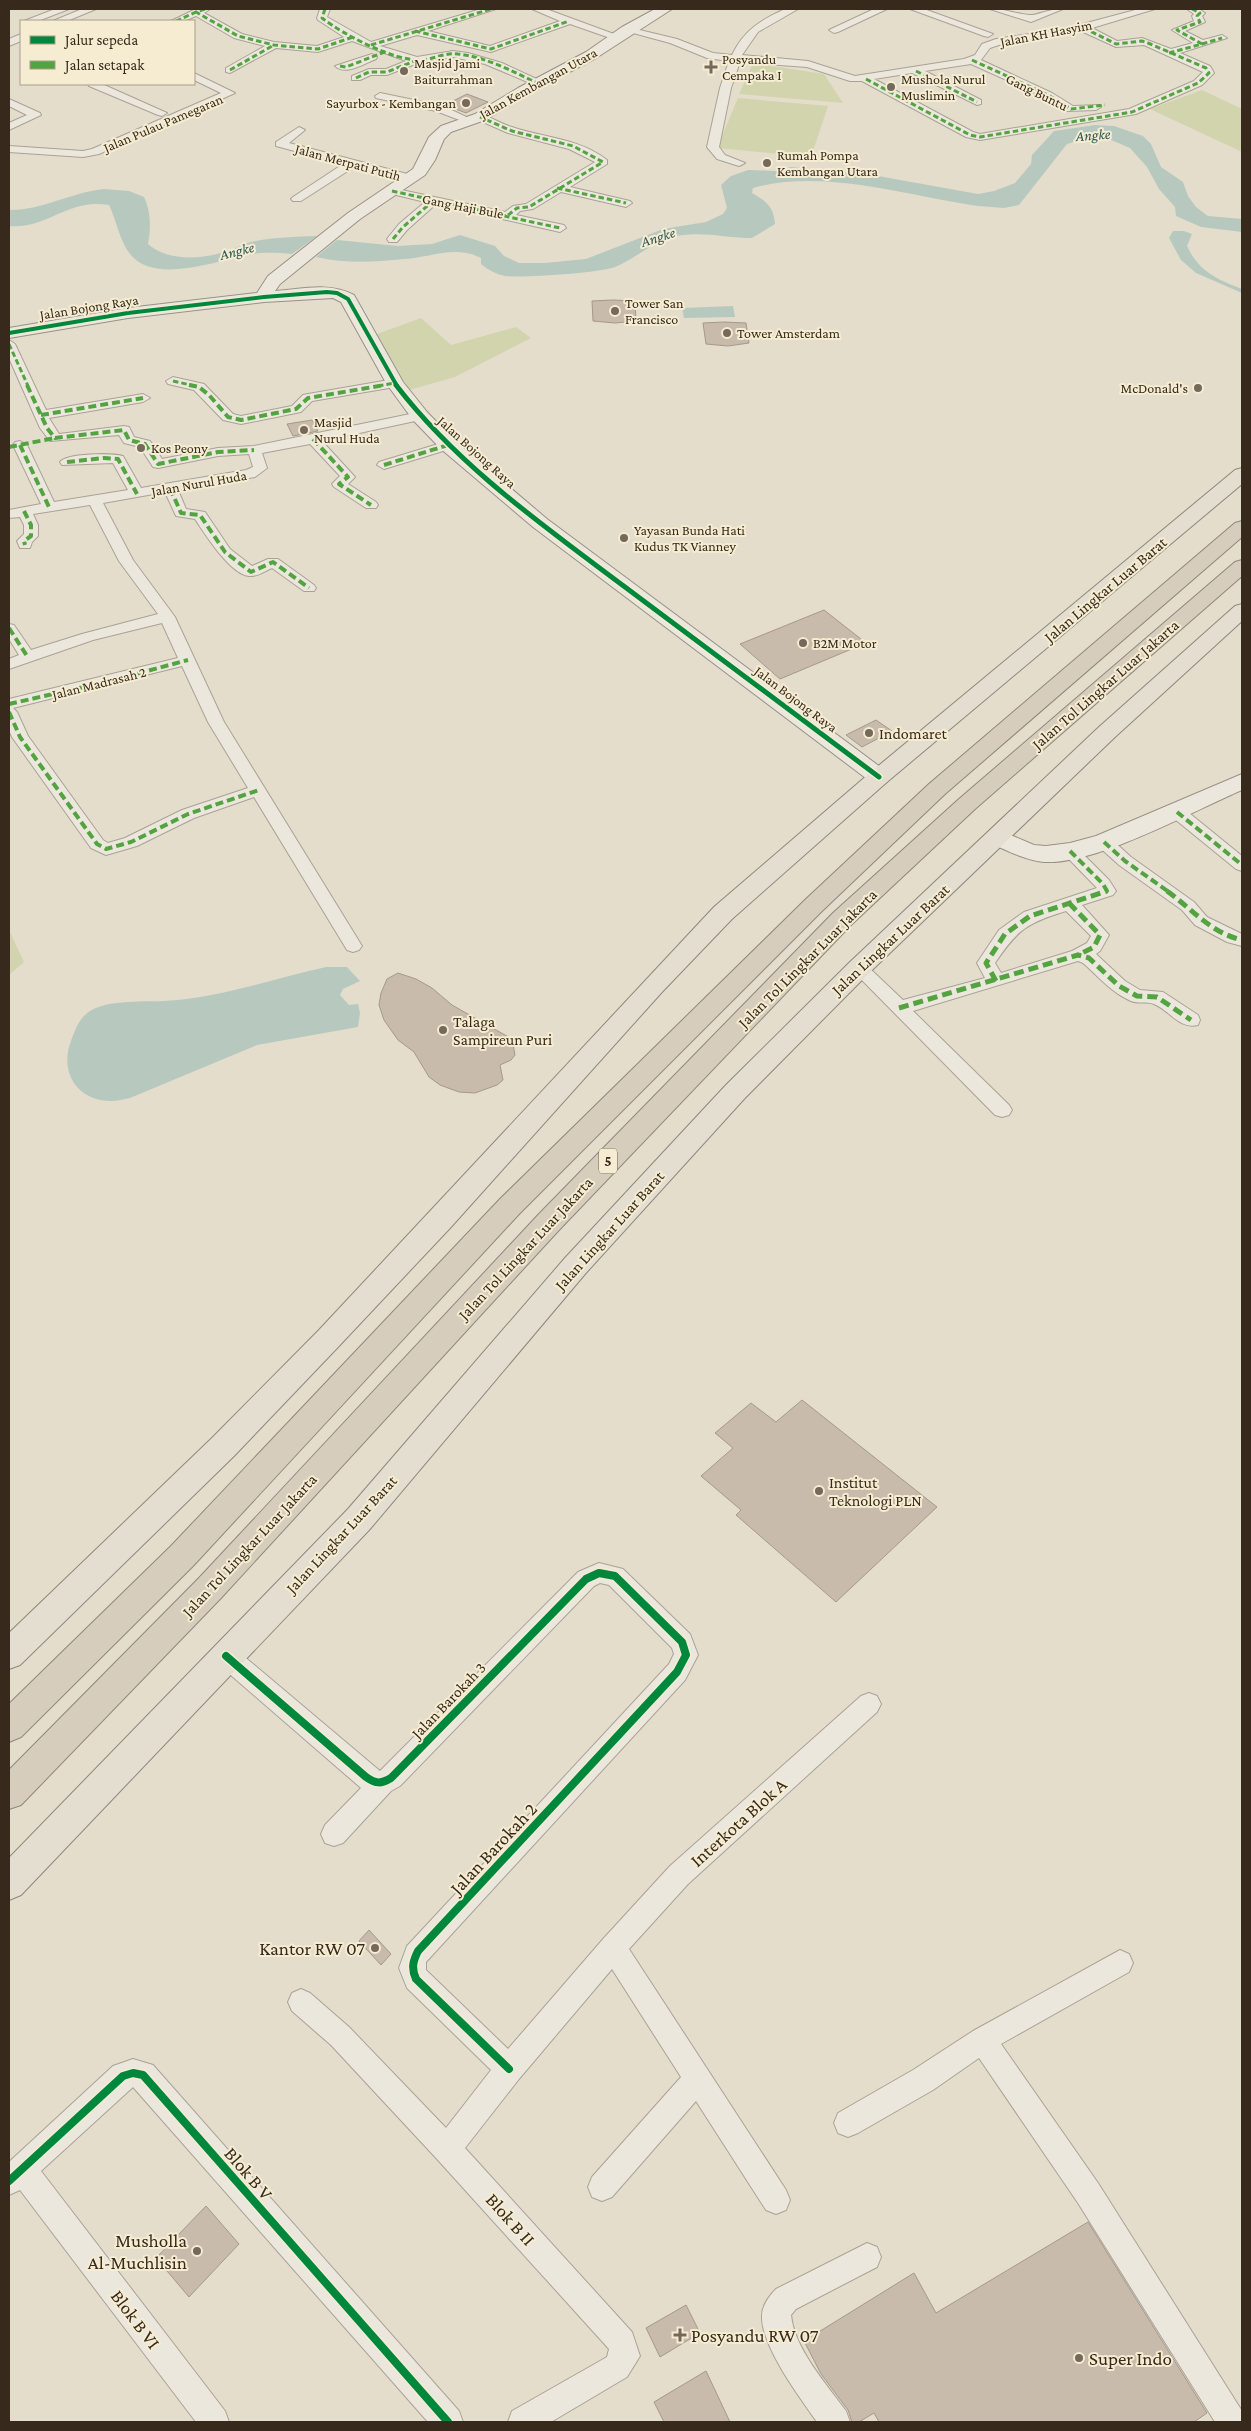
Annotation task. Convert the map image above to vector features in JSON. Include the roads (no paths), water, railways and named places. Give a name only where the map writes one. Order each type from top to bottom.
[{"type":"highway","name":"Jalan Tol Lingkar Luar Jakarta","points":[[9,1726],[182,1556],[510,1206],[813,906],[937,789],[1242,527]]},
{"type":"highway","name":"Jalan Tol Lingkar Luar Jakarta","points":[[9,1793],[210,1588],[549,1222],[842,919],[967,804],[1242,566]]},
{"type":"main road","name":"Jalan Lingkar Luar Barat","points":[[9,1654],[222,1447],[329,1338],[442,1218],[653,986],[723,913],[879,777],[1242,474]]},
{"type":"main road","name":"Jalan Lingkar Luar Barat","points":[[9,1883],[359,1519],[575,1266],[707,1121],[859,968],[998,838],[1107,732],[1242,610]]},
{"type":"street","points":[[35,9],[59,20]]},
{"type":"street","points":[[32,20],[64,9]]},
{"type":"street","points":[[64,20],[91,9]]},
{"type":"street","points":[[325,9],[322,18],[329,24],[371,45],[417,60]]},
{"type":"street","points":[[371,45],[491,9]]},
{"type":"street","points":[[537,9],[569,21],[622,33],[673,41],[705,54],[815,65],[850,78],[863,79],[970,135],[980,137],[1132,112],[1198,83],[1207,77],[1209,70],[1142,41],[1120,44],[1111,42],[1082,27]]},
{"type":"street","name":"Jalan Kembangan Utara","points":[[264,297],[274,280],[354,216],[411,178],[423,166],[437,137],[450,126],[474,118],[585,58],[622,33],[665,9]]},
{"type":"street","points":[[739,163],[722,157],[713,147],[735,58],[757,22],[774,9]]},
{"type":"street","points":[[738,31],[793,9]]},
{"type":"street","points":[[834,30],[882,9]]},
{"type":"street","points":[[915,9],[988,34]]},
{"type":"street","points":[[995,9],[1022,18],[1035,19],[1058,9]]},
{"type":"street","name":"Jalan KH Hasyim","points":[[863,79],[972,60],[979,57],[986,46],[1000,41],[1059,33],[1150,9]]},
{"type":"street","points":[[1192,9],[1200,13],[1197,16],[1200,22],[1177,30],[1202,44]]},
{"type":"street","points":[[178,20],[201,10],[238,36],[274,45],[318,49],[353,37]]},
{"type":"street","points":[[415,31],[491,49],[569,21]]},
{"type":"street","points":[[11,47],[20,37]]},
{"type":"street","points":[[1169,53],[1222,38]]},
{"type":"street","points":[[721,57],[729,44]]},
{"type":"street","points":[[230,70],[274,45]]},
{"type":"street","points":[[340,66],[346,68],[387,51]]},
{"type":"street","points":[[356,78],[369,72],[387,72],[417,60],[460,54],[508,69],[537,83]]},
{"type":"street","name":"Gang Buntu","points":[[972,60],[1071,109],[1105,105]]},
{"type":"street","points":[[916,71],[977,102]]},
{"type":"street","points":[[195,76],[222,89]]},
{"type":"street","points":[[95,85],[162,113]]},
{"type":"street","name":"Jalan Pulau Pamegaran","points":[[9,148],[71,153],[95,152],[230,93],[222,89],[71,153]]},
{"type":"street","points":[[380,96],[439,108],[474,118]]},
{"type":"street","points":[[9,102],[36,115],[9,127]]},
{"type":"street","name":"Gang Haji Bule","points":[[392,191],[504,216],[510,215],[517,208],[528,207],[557,188],[597,168],[603,162],[595,156],[573,148],[474,118]]},
{"type":"street","name":"Jalan Merpati Putih","points":[[300,130],[280,143],[411,178]]},
{"type":"street","points":[[297,199],[354,162]]},
{"type":"street","points":[[557,188],[626,203]]},
{"type":"street","points":[[393,239],[403,227],[433,201]]},
{"type":"street","points":[[504,216],[560,228]]},
{"type":"street","name":"Jalan Bojong Raya","points":[[9,333],[121,314],[264,297],[327,292],[343,295],[348,299],[395,384],[420,416],[448,446],[540,523],[879,777]]},
{"type":"street","points":[[9,344],[41,416],[55,438]]},
{"type":"street","points":[[173,381],[199,387],[209,395],[228,417],[241,420],[296,409],[308,398],[395,384]]},
{"type":"street","points":[[41,416],[143,398]]},
{"type":"street","name":"Jalan Nurul Huda","points":[[9,514],[49,506],[136,494],[256,472],[260,468],[254,450],[420,416]]},
{"type":"street","points":[[49,506],[15,446],[55,438],[124,430],[129,440],[145,444],[158,464],[218,452],[254,450]]},
{"type":"street","points":[[313,439],[348,476],[339,484],[371,505]]},
{"type":"street","points":[[384,465],[448,446]]},
{"type":"street","points":[[67,462],[104,458],[118,459],[136,494]]},
{"type":"street","points":[[170,488],[181,512],[200,515],[225,552],[244,567],[251,572],[273,562],[308,588]]},
{"type":"street","points":[[95,500],[126,561],[167,617],[216,722],[353,946]]},
{"type":"street","points":[[24,511],[31,525],[31,536],[24,541],[25,545]]},
{"type":"street","points":[[9,664],[27,656],[118,627],[167,617]]},
{"type":"street","points":[[9,628],[27,656]]},
{"type":"street","name":"Jalan Madrasah 2","points":[[9,704],[106,682],[188,660]]},
{"type":"street","points":[[9,712],[26,744],[97,844],[106,849],[130,842],[188,814],[258,790]]},
{"type":"street","points":[[998,838],[1030,852],[1046,854],[1070,851],[1104,842],[1177,812],[1242,781]]},
{"type":"street","points":[[1177,812],[1242,865]]},
{"type":"street","points":[[1104,842],[1125,861],[1188,906],[1201,921],[1233,938],[1242,940]]},
{"type":"street","points":[[996,981],[986,963],[1005,934],[1030,916],[1107,891],[1103,884],[1070,851]]},
{"type":"street","points":[[898,1008],[1078,956],[1094,947],[1100,935],[1069,903]]},
{"type":"street","points":[[1078,956],[1088,958],[1119,986],[1137,996],[1157,997],[1191,1020]]},
{"type":"street","points":[[859,968],[1002,1110]]},
{"type":"street","name":"Jalan Barokah 3","points":[[334,1834],[382,1783],[391,1778],[586,1578],[599,1573],[616,1576],[682,1642]]},
{"type":"street","name":"Jalan Barokah 2","points":[[509,2069],[416,1979],[411,1969],[412,1960],[424,1944],[677,1672],[686,1655],[682,1642]]},
{"type":"street","points":[[226,1656],[366,1777],[373,1782],[382,1783]]},
{"type":"street","name":"Interkota Blok A","points":[[447,2149],[509,2069],[613,1947],[679,1875],[870,1704]]},
{"type":"street","points":[[613,1947],[776,2200]]},
{"type":"street","points":[[848,2123],[914,2085],[982,2040],[1120,1963]]},
{"type":"street","name":"Blok B II","points":[[301,2002],[340,2036],[447,2149],[622,2342],[625,2356],[617,2367],[523,2422]]},
{"type":"street","points":[[982,2040],[1088,2194],[1232,2422]]},
{"type":"street","name":"Blok B V","points":[[15,2175],[123,2076],[133,2073],[143,2076],[448,2422]]},
{"type":"street","points":[[602,2186],[697,2079]]},
{"type":"street","name":"Blok B VI","points":[[15,2175],[214,2422]]},
{"type":"street","points":[[835,2422],[783,2342],[776,2316],[779,2306],[786,2299],[867,2257]]},
{"type":"water","name":"Angke","points":[[1095,125],[1114,126],[1143,136],[1151,144],[1161,167],[1183,182],[1188,196],[1196,207],[1208,216],[1242,219],[1242,232],[1201,227],[1176,216],[1175,207],[1159,189],[1147,167],[1130,148],[1104,137],[1090,137],[1067,144],[1019,205],[1004,208],[978,206],[836,182],[808,181],[780,183],[753,188],[752,193],[771,209],[775,224],[752,238],[702,234],[672,237],[657,243],[622,264],[607,269],[561,274],[505,276],[486,268],[481,264],[481,258],[462,252],[371,262],[338,261],[316,257],[337,240],[398,246],[432,244],[460,235],[495,246],[504,256],[519,263],[545,263],[586,259],[663,229],[706,222],[723,214],[727,208],[721,185],[731,176],[748,170],[776,171],[791,167],[878,176],[978,194],[994,191],[1015,183],[1031,164],[1032,155],[1054,131]]},
{"type":"water","name":"Angke","points":[[104,189],[129,191],[144,197],[150,220],[148,244],[157,250],[178,257],[212,255],[259,240],[317,236],[292,254],[254,254],[206,265],[171,269],[155,268],[141,263],[130,254],[123,243],[109,205],[94,204],[81,206],[36,223],[23,226],[9,226],[9,210],[32,208]]},
{"type":"water","points":[[1173,231],[1184,231],[1192,234],[1187,246],[1197,262],[1210,274],[1242,289],[1242,293],[1196,273],[1181,260],[1169,238]]},
{"type":"water","points":[[733,306],[735,317],[684,318],[682,308]]},
{"type":"water","points":[[326,967],[347,967],[360,981],[343,989],[340,995],[349,1005],[358,1004],[360,1013],[358,1027],[257,1045],[130,1098],[118,1100],[99,1100],[89,1096],[80,1090],[69,1074],[68,1052],[76,1027],[85,1015],[101,1006],[122,1002],[163,1001],[204,996]]},
{"type":"place","name":"Posyandu Cempaka I","points":[[711,67]]},
{"type":"place","name":"Masjid Jami Baiturrahman","points":[[404,71]]},
{"type":"place","name":"Mushola Nurul Muslimin","points":[[891,87]]},
{"type":"place","name":"Sayurbox - Kembangan","points":[[466,103]]},
{"type":"place","name":"Rumah Pompa Kembangan Utara","points":[[767,163]]},
{"type":"place","name":"Tower San Francisco","points":[[615,311]]},
{"type":"place","name":"Tower Amsterdam","points":[[727,333]]},
{"type":"place","name":"McDonald's","points":[[1198,388]]},
{"type":"place","name":"Masjid Nurul Huda","points":[[304,430]]},
{"type":"place","name":"Kos Peony","points":[[141,448]]},
{"type":"place","name":"Yayasan Bunda Hati Kudus TK Vianney","points":[[624,538]]},
{"type":"place","name":"B2M Motor","points":[[803,643]]},
{"type":"place","name":"Indomaret","points":[[869,733]]},
{"type":"place","name":"Talaga Sampireun Puri","points":[[443,1030]]},
{"type":"place","name":"Institut Teknologi PLN","points":[[819,1491]]},
{"type":"place","name":"Kantor RW 07","points":[[375,1948]]},
{"type":"place","name":"Musholla Al-Muchlisin","points":[[197,2251]]},
{"type":"place","name":"Posyandu RW 07","points":[[680,2335]]},
{"type":"place","name":"Super Indo","points":[[1079,2358]]}]
